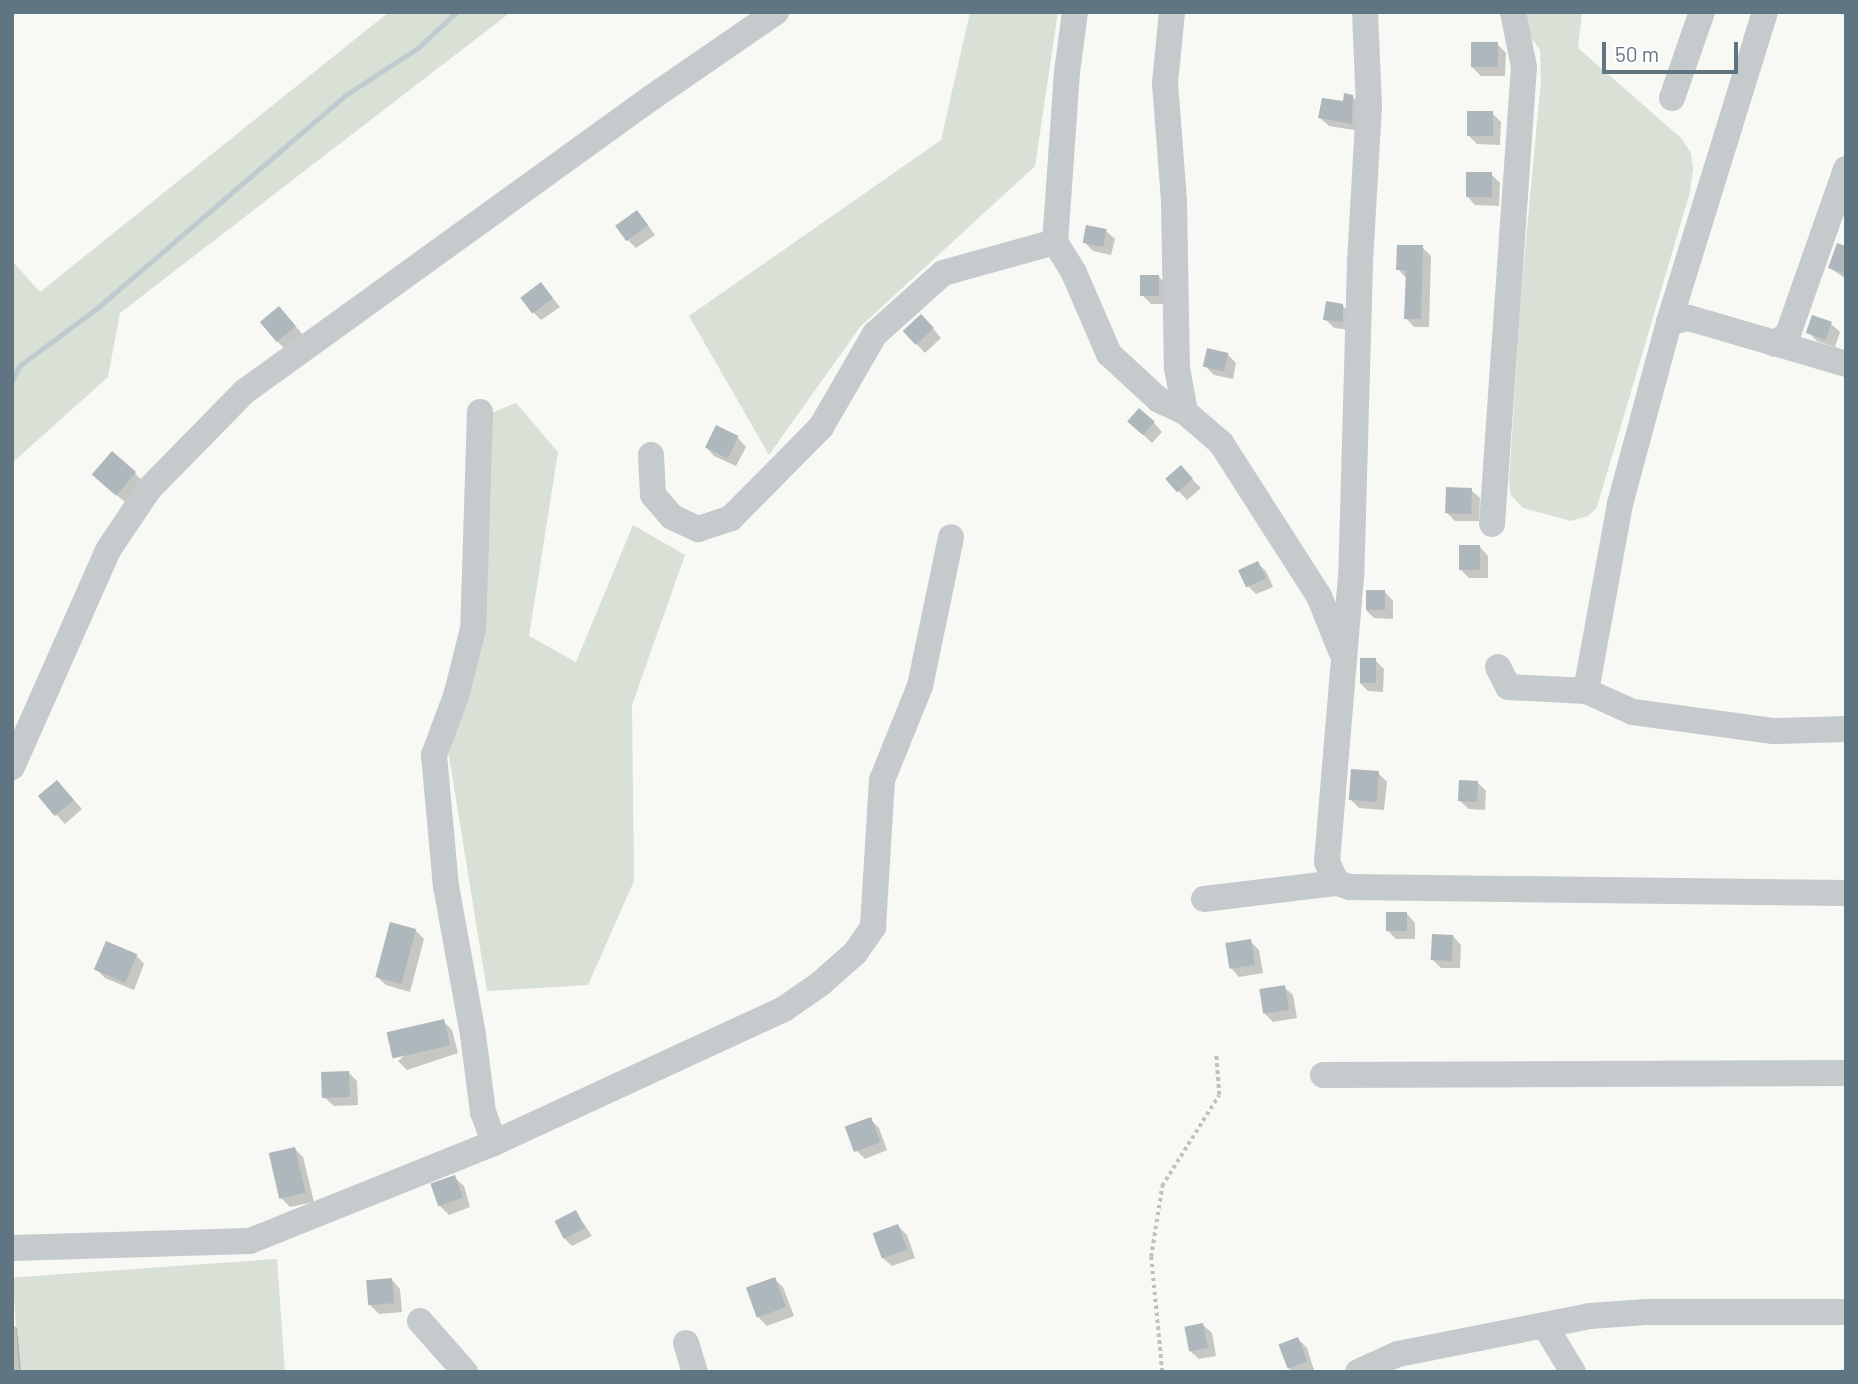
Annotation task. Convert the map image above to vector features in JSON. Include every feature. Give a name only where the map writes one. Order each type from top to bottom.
[{"type":"street","points":[[12,767],[108,550],[149,489],[244,392],[651,98],[776,12]]},
{"type":"street","points":[[1074,12],[1055,242],[1074,274],[1109,354],[1159,400],[1185,412],[1221,443],[1319,596],[1343,657]]},
{"type":"street","points":[[1172,12],[1165,83],[1174,201],[1177,368],[1185,412]]},
{"type":"street","points":[[1337,883],[1327,862],[1351,576],[1360,263],[1369,106],[1365,12]]},
{"type":"street","points":[[1492,524],[1524,67],[1513,12]]},
{"type":"street","points":[[1672,98],[1702,12]]},
{"type":"street","points":[[1586,691],[1620,504],[1669,322],[1765,12]]},
{"type":"street","points":[[1775,345],[1788,334],[1846,169]]},
{"type":"street","points":[[651,455],[653,495],[672,517],[698,529],[731,518],[821,427],[875,334],[943,272],[1055,242]]},
{"type":"street","points":[[1669,322],[1689,318],[1846,364]]},
{"type":"street","points":[[480,412],[473,629],[456,696],[434,755],[446,886],[473,1035],[483,1112],[494,1143]]},
{"type":"street","points":[[12,1248],[250,1241],[494,1143],[784,1009],[855,953],[873,927],[882,780],[920,686],[951,537]]},
{"type":"street","points":[[1498,667],[1508,687],[1586,691],[1633,712],[1774,732],[1846,729]]},
{"type":"street","points":[[1204,899],[1337,883],[1350,887],[1846,893]]},
{"type":"street","points":[[1323,1075],[1846,1073]]},
{"type":"street","points":[[1358,1372],[1398,1354],[1590,1316],[1646,1312],[1846,1312]]},
{"type":"street","points":[[420,1321],[465,1372]]},
{"type":"street","points":[[1545,1326],[1573,1372]]},
{"type":"street","points":[[686,1343],[695,1372]]},
{"type":"path","points":[[1162,1372],[1151,1257],[1162,1186],[1219,1095],[1216,1054]]},
{"type":"shaded area","points":[[389,12],[511,12],[120,313],[108,377],[12,463],[12,261],[40,292]]},
{"type":"shaded area","points":[[970,12],[1058,12],[1035,166],[860,327],[769,455],[689,316],[941,140]]},
{"type":"shaded area","points":[[1526,12],[1582,12],[1578,48],[1681,138],[1691,153],[1693,169],[1690,192],[1597,507],[1588,516],[1571,521],[1523,508],[1511,495],[1509,482],[1521,293],[1541,80],[1540,50],[1526,31]]},
{"type":"shaded area","points":[[516,403],[558,452],[529,636],[576,662],[633,525],[685,555],[632,705],[634,881],[588,985],[487,991],[448,750],[489,414]]},
{"type":"shaded area","points":[[277,1259],[285,1372],[19,1372],[13,1277]]},
{"type":"building","points":[[1471,42],[1498,42],[1498,67],[1471,67]]},
{"type":"building","points":[[1344,93],[1353,95],[1352,124],[1318,118],[1322,98],[1343,101]]},
{"type":"building","points":[[1467,111],[1493,111],[1493,136],[1467,136]]},
{"type":"building","points":[[1466,172],[1492,172],[1492,197],[1466,197]]},
{"type":"building","points":[[637,210],[648,225],[626,241],[615,226]]},
{"type":"building","points":[[1086,225],[1107,229],[1103,247],[1083,243]]},
{"type":"building","points":[[1837,243],[1846,246],[1846,274],[1828,268]]},
{"type":"building","points":[[1397,245],[1423,245],[1421,319],[1404,319],[1406,270],[1396,270]]},
{"type":"building","points":[[1140,275],[1159,275],[1159,296],[1140,296]]},
{"type":"building","points":[[541,282],[553,298],[532,314],[520,298]]},
{"type":"building","points":[[1326,301],[1343,304],[1343,322],[1323,320]]},
{"type":"building","points":[[279,306],[296,326],[277,342],[260,322]]},
{"type":"building","points":[[921,314],[934,328],[916,345],[903,331]]},
{"type":"building","points":[[1812,315],[1832,322],[1826,340],[1806,333]]},
{"type":"building","points":[[1207,348],[1228,353],[1224,371],[1203,367]]},
{"type":"building","points":[[1139,408],[1155,422],[1143,435],[1127,422]]},
{"type":"building","points":[[716,425],[738,436],[728,458],[705,447]]},
{"type":"building","points":[[112,451],[136,472],[116,495],[92,474]]},
{"type":"building","points":[[1181,465],[1193,479],[1177,492],[1165,479]]},
{"type":"building","points":[[1446,487],[1472,488],[1471,514],[1445,513]]},
{"type":"building","points":[[1459,545],[1480,545],[1480,570],[1459,570]]},
{"type":"building","points":[[1258,561],[1266,578],[1246,588],[1238,570]]},
{"type":"building","points":[[1366,590],[1385,590],[1385,610],[1366,610]]},
{"type":"building","points":[[1360,658],[1376,658],[1376,683],[1360,683]]},
{"type":"building","points":[[1351,769],[1379,771],[1377,802],[1349,800]]},
{"type":"building","points":[[57,780],[74,800],[55,816],[38,796]]},
{"type":"building","points":[[1459,780],[1478,781],[1477,802],[1458,801]]},
{"type":"building","points":[[1386,912],[1407,912],[1407,931],[1386,931]]},
{"type":"building","points":[[390,922],[416,929],[401,984],[375,977]]},
{"type":"building","points":[[1432,934],[1453,935],[1452,961],[1431,960]]},
{"type":"building","points":[[1251,939],[1255,965],[1229,969],[1225,943]]},
{"type":"building","points":[[106,941],[137,954],[125,983],[94,970]]},
{"type":"building","points":[[1285,985],[1289,1010],[1263,1014],[1259,989]]},
{"type":"building","points":[[444,1019],[450,1045],[393,1059],[387,1032]]},
{"type":"building","points":[[349,1071],[350,1097],[322,1098],[321,1072]]},
{"type":"building","points":[[871,1117],[880,1142],[854,1152],[845,1127]]},
{"type":"building","points":[[295,1147],[306,1193],[279,1199],[269,1153]]},
{"type":"building","points":[[455,1175],[463,1198],[438,1206],[430,1183]]},
{"type":"building","points":[[576,1210],[585,1228],[564,1239],[555,1221]]},
{"type":"building","points":[[898,1224],[907,1249],[882,1259],[873,1233]]},
{"type":"building","points":[[775,1277],[786,1307],[757,1318],[746,1288]]},
{"type":"building","points":[[392,1278],[394,1303],[368,1305],[366,1280]]},
{"type":"building","points":[[1203,1323],[1208,1348],[1189,1351],[1184,1327]]},
{"type":"building","points":[[1298,1337],[1307,1361],[1288,1369],[1278,1345]]},
{"type":"waterway","points":[[12,381],[19,366],[97,308],[347,94],[419,47],[456,12]]}]
